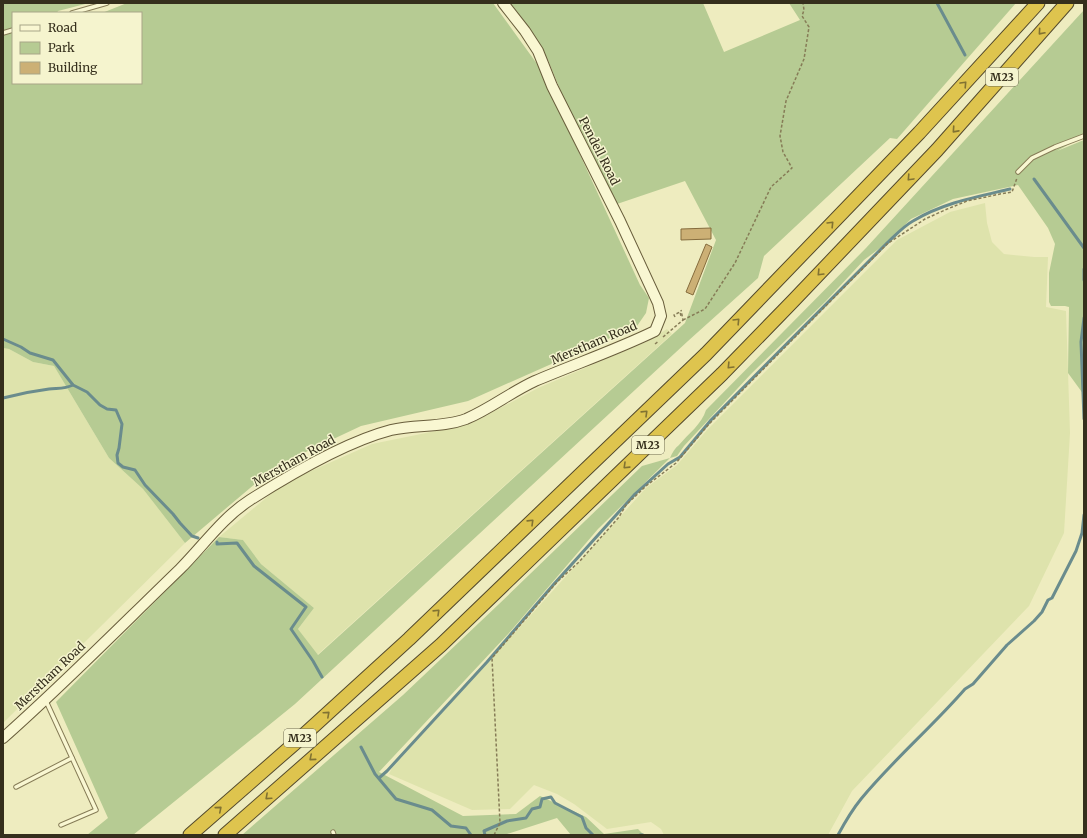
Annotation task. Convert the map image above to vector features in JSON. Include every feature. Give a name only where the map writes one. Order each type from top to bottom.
[{"type":"highway","name":"M23","points":[[190,835],[294,744],[409,639],[706,354],[918,133],[1038,3]]},
{"type":"highway","name":"M23","points":[[225,835],[440,645],[722,374],[936,150],[1067,3]]},
{"type":"street","name":"Pendell Road","points":[[503,3],[525,31],[538,51],[558,99],[620,221],[658,302],[661,316]]},
{"type":"street","name":"Merstham Road","points":[[3,738],[46,700],[191,558],[230,515],[249,501],[318,461],[368,436],[395,429],[440,425],[464,420],[483,411],[533,382],[634,342],[655,330],[661,316]]},
{"type":"lane","points":[[76,12],[107,3]]},
{"type":"lane","points":[[1018,172],[1032,158],[1084,136]]},
{"type":"lane","points":[[46,700],[96,810],[61,825]]},
{"type":"lane","points":[[16,787],[72,758]]},
{"type":"path","points":[[655,344],[683,319],[705,309],[735,263],[771,187],[792,168],[783,152],[780,136],[786,101],[804,59],[809,27],[802,16],[804,10],[803,3]]},
{"type":"path","points":[[494,835],[499,824],[492,658],[557,582],[580,561],[619,517],[626,505],[646,486],[676,463],[709,424],[887,244],[925,219],[945,210],[967,202],[1012,192],[1018,172]]},
{"type":"path","points":[[681,310],[683,319]]},
{"type":"path","points":[[675,317],[674,315],[680,312],[683,319]]},
{"type":"green space","points":[[3,3],[89,3],[58,12],[12,12],[12,84],[142,84],[142,12],[104,12],[127,3],[493,3],[540,68],[640,285],[649,298],[646,313],[637,326],[468,401],[361,426],[276,466],[185,543],[143,489],[109,458],[54,366],[33,362],[9,349],[3,348]]},
{"type":"green space","points":[[510,3],[703,3],[724,52],[800,20],[789,3],[1016,3],[897,139],[890,138],[764,256],[758,278],[295,704],[133,835],[87,835],[108,818],[56,702],[219,537],[243,540],[261,564],[314,608],[298,629],[318,655],[685,323],[716,240],[685,181],[617,204],[581,130],[575,126],[548,60]]},
{"type":"green space","points":[[1084,10],[1084,136],[1057,151],[1084,140],[1084,395],[1068,373],[1069,307],[1051,306],[1049,302],[1049,273],[1055,244],[1048,228],[1018,185],[953,199],[911,219],[884,245],[864,260],[826,301],[751,374],[684,446],[677,456],[670,458],[676,448],[701,420],[706,410],[866,248]]},
{"type":"green space","points":[[985,203],[987,223],[992,242],[1004,254],[1048,257],[1046,307],[1066,311],[1070,433],[1064,533],[1029,606],[852,791],[828,835],[664,835],[661,829],[651,822],[607,829],[574,804],[557,794],[534,785],[510,809],[472,810],[389,774],[392,768],[646,488],[677,465],[707,430],[897,240],[950,212]]},
{"type":"green space","points":[[667,329],[672,334],[317,655],[298,629],[314,608],[261,564],[243,540],[219,537],[284,483],[372,444],[470,424],[538,388],[646,342]]},
{"type":"green space","points":[[3,348],[9,349],[33,362],[54,366],[109,458],[143,489],[185,543],[3,723]]},
{"type":"green space","points":[[670,458],[598,529],[509,633],[379,772],[463,816],[516,814],[540,796],[586,817],[604,834],[638,829],[644,835],[571,835],[557,818],[504,835],[242,835],[403,695],[642,466]]},
{"type":"building","points":[[711,228],[711,239],[681,240],[681,229]]},
{"type":"building","points":[[706,244],[712,247],[693,295],[686,292]]},
{"type":"waterway","points":[[937,3],[965,55]]},
{"type":"waterway","points":[[1034,179],[1084,248]]},
{"type":"waterway","points":[[379,778],[487,662],[554,584],[635,494],[668,464],[680,457],[711,420],[905,226],[924,215],[948,205],[1010,189]]},
{"type":"waterway","points":[[1084,269],[1084,280]]},
{"type":"waterway","points":[[1084,318],[1081,342],[1084,419]]},
{"type":"waterway","points":[[3,339],[30,353],[53,360],[73,385],[87,392],[100,405],[107,409],[116,410],[122,424],[117,455],[118,463],[123,467],[135,470],[145,485],[192,536],[198,538]]},
{"type":"waterway","points":[[3,398],[49,389],[64,388],[73,385]]},
{"type":"waterway","points":[[838,835],[855,807],[873,785],[965,689],[973,684],[1007,645],[1042,612],[1048,600],[1052,598],[1076,551],[1082,533],[1084,515]]},
{"type":"waterway","points":[[217,542],[217,544],[237,543],[254,566],[306,607],[291,629],[322,677]]},
{"type":"waterway","points":[[361,747],[375,774],[396,799],[432,810],[451,826],[466,828],[471,835]]},
{"type":"waterway","points":[[485,835],[484,831],[507,821],[526,818],[532,809],[540,807],[542,799],[551,797],[555,803],[582,817],[586,828],[593,835]]}]
